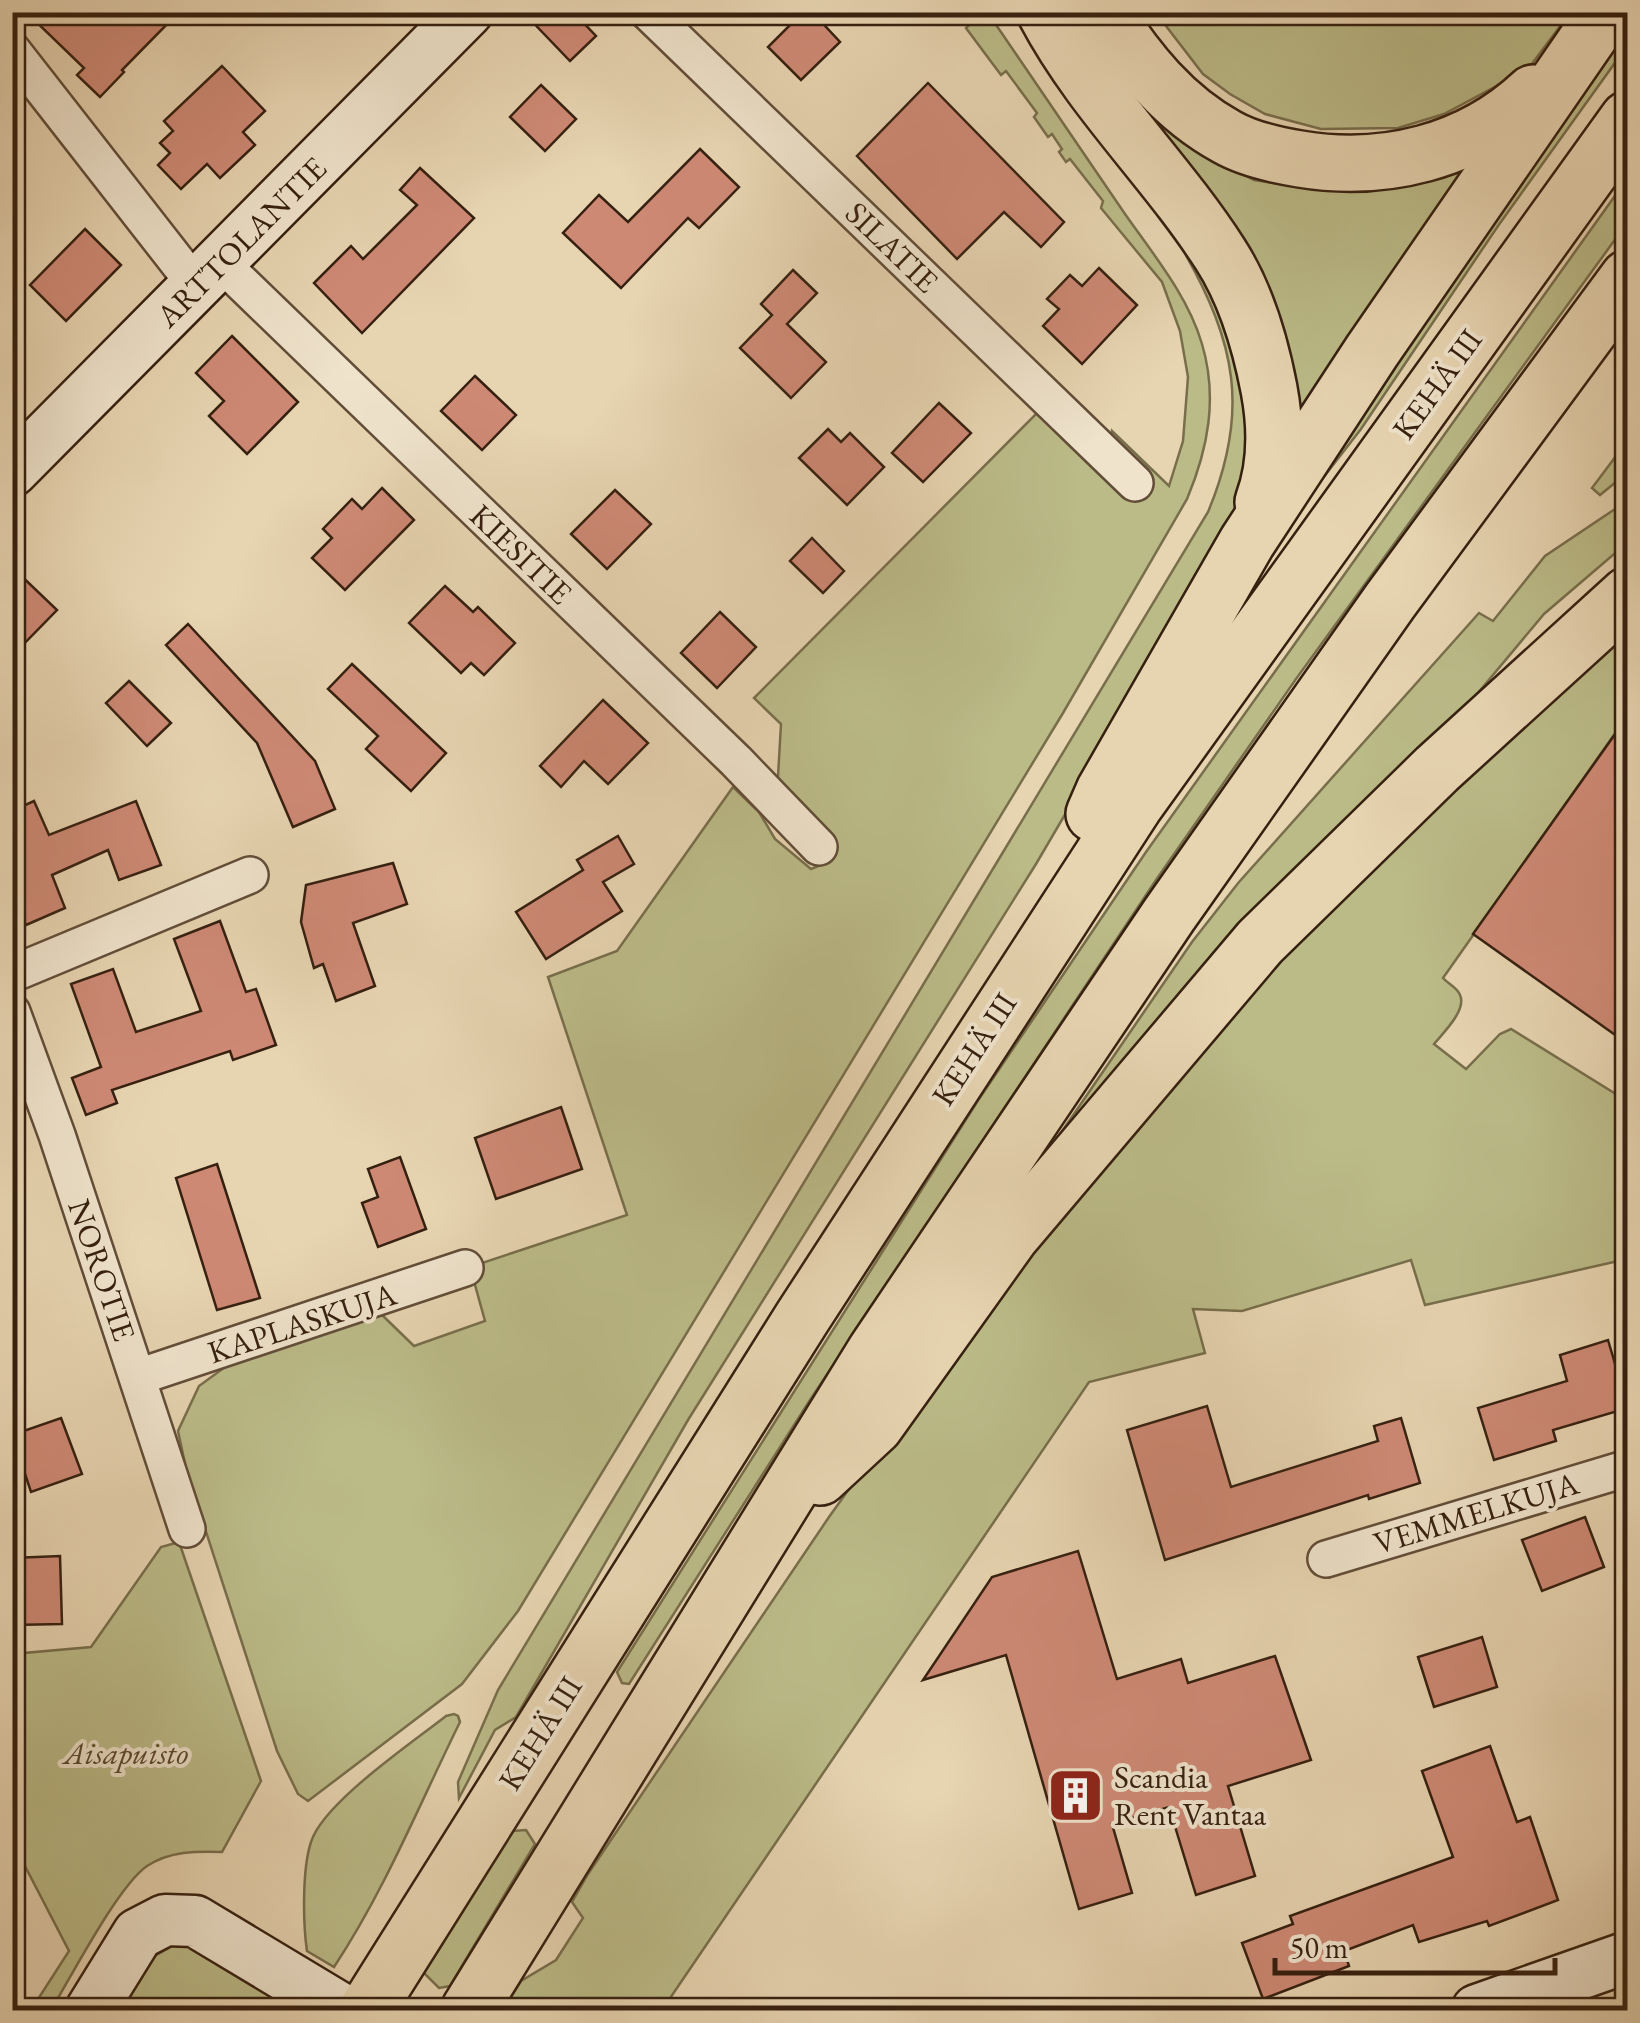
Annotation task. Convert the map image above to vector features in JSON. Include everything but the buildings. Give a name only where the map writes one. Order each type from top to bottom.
[{"type":"highway","points":[[1046,12],[1067,53],[1221,255],[1252,319],[1275,420],[1269,484],[1247,542]]},
{"type":"highway","points":[[1105,12],[1132,54],[1175,100],[1228,138],[1274,155],[1341,166],[1401,161],[1467,139],[1523,102],[1592,31]]},
{"type":"highway","points":[[1036,954],[1104,790],[1247,542],[1372,351],[1592,31]]},
{"type":"highway","name":"KEHÄ III","points":[[381,1988],[791,1334],[1036,954],[1147,788],[1628,119]]},
{"type":"highway","points":[[471,2008],[876,1350],[1168,915],[1390,601],[1628,278]]},
{"type":"highway","points":[[766,1526],[875,1426],[1011,1236],[1260,942],[1437,769],[1628,594]]},
{"type":"street","name":"ARTTOLANTIE","points":[[12,471],[468,12]]},
{"type":"street","name":"SILATIE","points":[[648,12],[1136,483]]},
{"type":"street","name":"KIESITIE","points":[[12,50],[209,275],[736,761],[819,847]]},
{"type":"street","points":[[12,974],[250,875]]},
{"type":"street","name":"NOROTIE","points":[[12,1012],[187,1529]]},
{"type":"street","name":"KAPLASKUJA","points":[[138,1377],[465,1268]]},
{"type":"street","name":"VEMMELKUJA","points":[[1326,1559],[1628,1468]]},
{"type":"street","points":[[91,2010],[138,1934],[165,1920],[194,1921],[343,2010]]},
{"type":"street","points":[[1477,2010],[1628,1957]]},
{"type":"green space","points":[[962,13],[988,13],[1188,309],[1207,364],[1210,404],[1194,480],[1187,499],[1063,713],[518,1611],[462,1684],[308,1801],[298,1794],[277,1751],[187,1473],[178,1431],[199,1386],[225,1367],[379,1312],[414,1346],[485,1321],[470,1267],[627,1215],[548,977],[617,951],[733,787],[759,812],[775,839],[811,869],[829,855],[777,794],[781,724],[754,698],[1037,413],[1093,468],[1108,469],[1112,431],[1169,486],[1183,441],[1188,377],[1180,331],[1162,282],[1101,208],[1103,201],[1070,159],[1066,162],[1059,152],[1062,149],[1052,134],[1048,137],[1034,117],[1037,113],[1006,71],[1001,75],[966,28],[970,24]]},
{"type":"green space","points":[[1156,13],[1570,13],[1528,69],[1444,114],[1398,128],[1321,129],[1265,114],[1230,94],[1203,74]]},
{"type":"green space","points":[[1627,24],[1627,46],[1498,226],[1361,429],[1309,496],[1397,342]]},
{"type":"green space","points":[[1153,120],[1199,151],[1254,180],[1328,191],[1389,187],[1466,171],[1293,425],[1146,129]]},
{"type":"green space","points":[[1627,179],[1627,223],[1296,679],[1156,880],[810,1400],[629,1684],[622,1683],[617,1672],[977,1102],[1146,852]]},
{"type":"green space","points":[[1190,243],[1203,265],[1252,398],[1240,516],[1036,864],[688,1420],[516,1717],[495,1730],[459,1798],[458,1782],[498,1690],[1208,512],[1229,442],[1231,378],[1215,316],[1183,250]]},
{"type":"green space","points":[[1627,450],[1627,473],[1600,495],[1592,488],[1619,452],[1624,454]]},
{"type":"green space","points":[[1627,501],[1627,543],[1544,614],[1442,736],[1054,1143],[1192,942],[1239,882],[1479,613],[1493,621],[1545,556]]},
{"type":"green space","points":[[1627,633],[1627,739],[1616,732],[1443,978],[1457,990],[1461,1001],[1453,1021],[1434,1044],[1466,1069],[1500,1034],[1511,1029],[1627,1101],[1627,1259],[1425,1305],[1411,1260],[1242,1311],[1193,1309],[1205,1353],[1089,1382],[662,2010],[503,2010],[521,1981],[556,1960],[583,1918],[572,1902],[588,1874],[829,1517],[928,1379],[1312,916]]},
{"type":"green space","name":"Aisapuisto","points":[[179,1542],[261,1781],[222,1852],[174,1855],[147,1866],[109,1912],[51,2010],[31,2010],[69,1951],[13,1843],[13,1654],[91,1647],[161,1547]]},
{"type":"green space","points":[[454,1714],[460,1722],[416,1816],[334,1967],[307,1951],[304,1896],[311,1842],[319,1826],[350,1792],[446,1716]]},
{"type":"green space","points":[[526,1830],[535,1844],[450,1986],[439,1988],[422,1971],[512,1831]]},
{"type":"green space","points":[[181,1941],[306,2010],[113,2010],[144,1962]]},
{"type":"place","name":"Scandia Rent Vantaa","points":[[1075,1795]]}]
